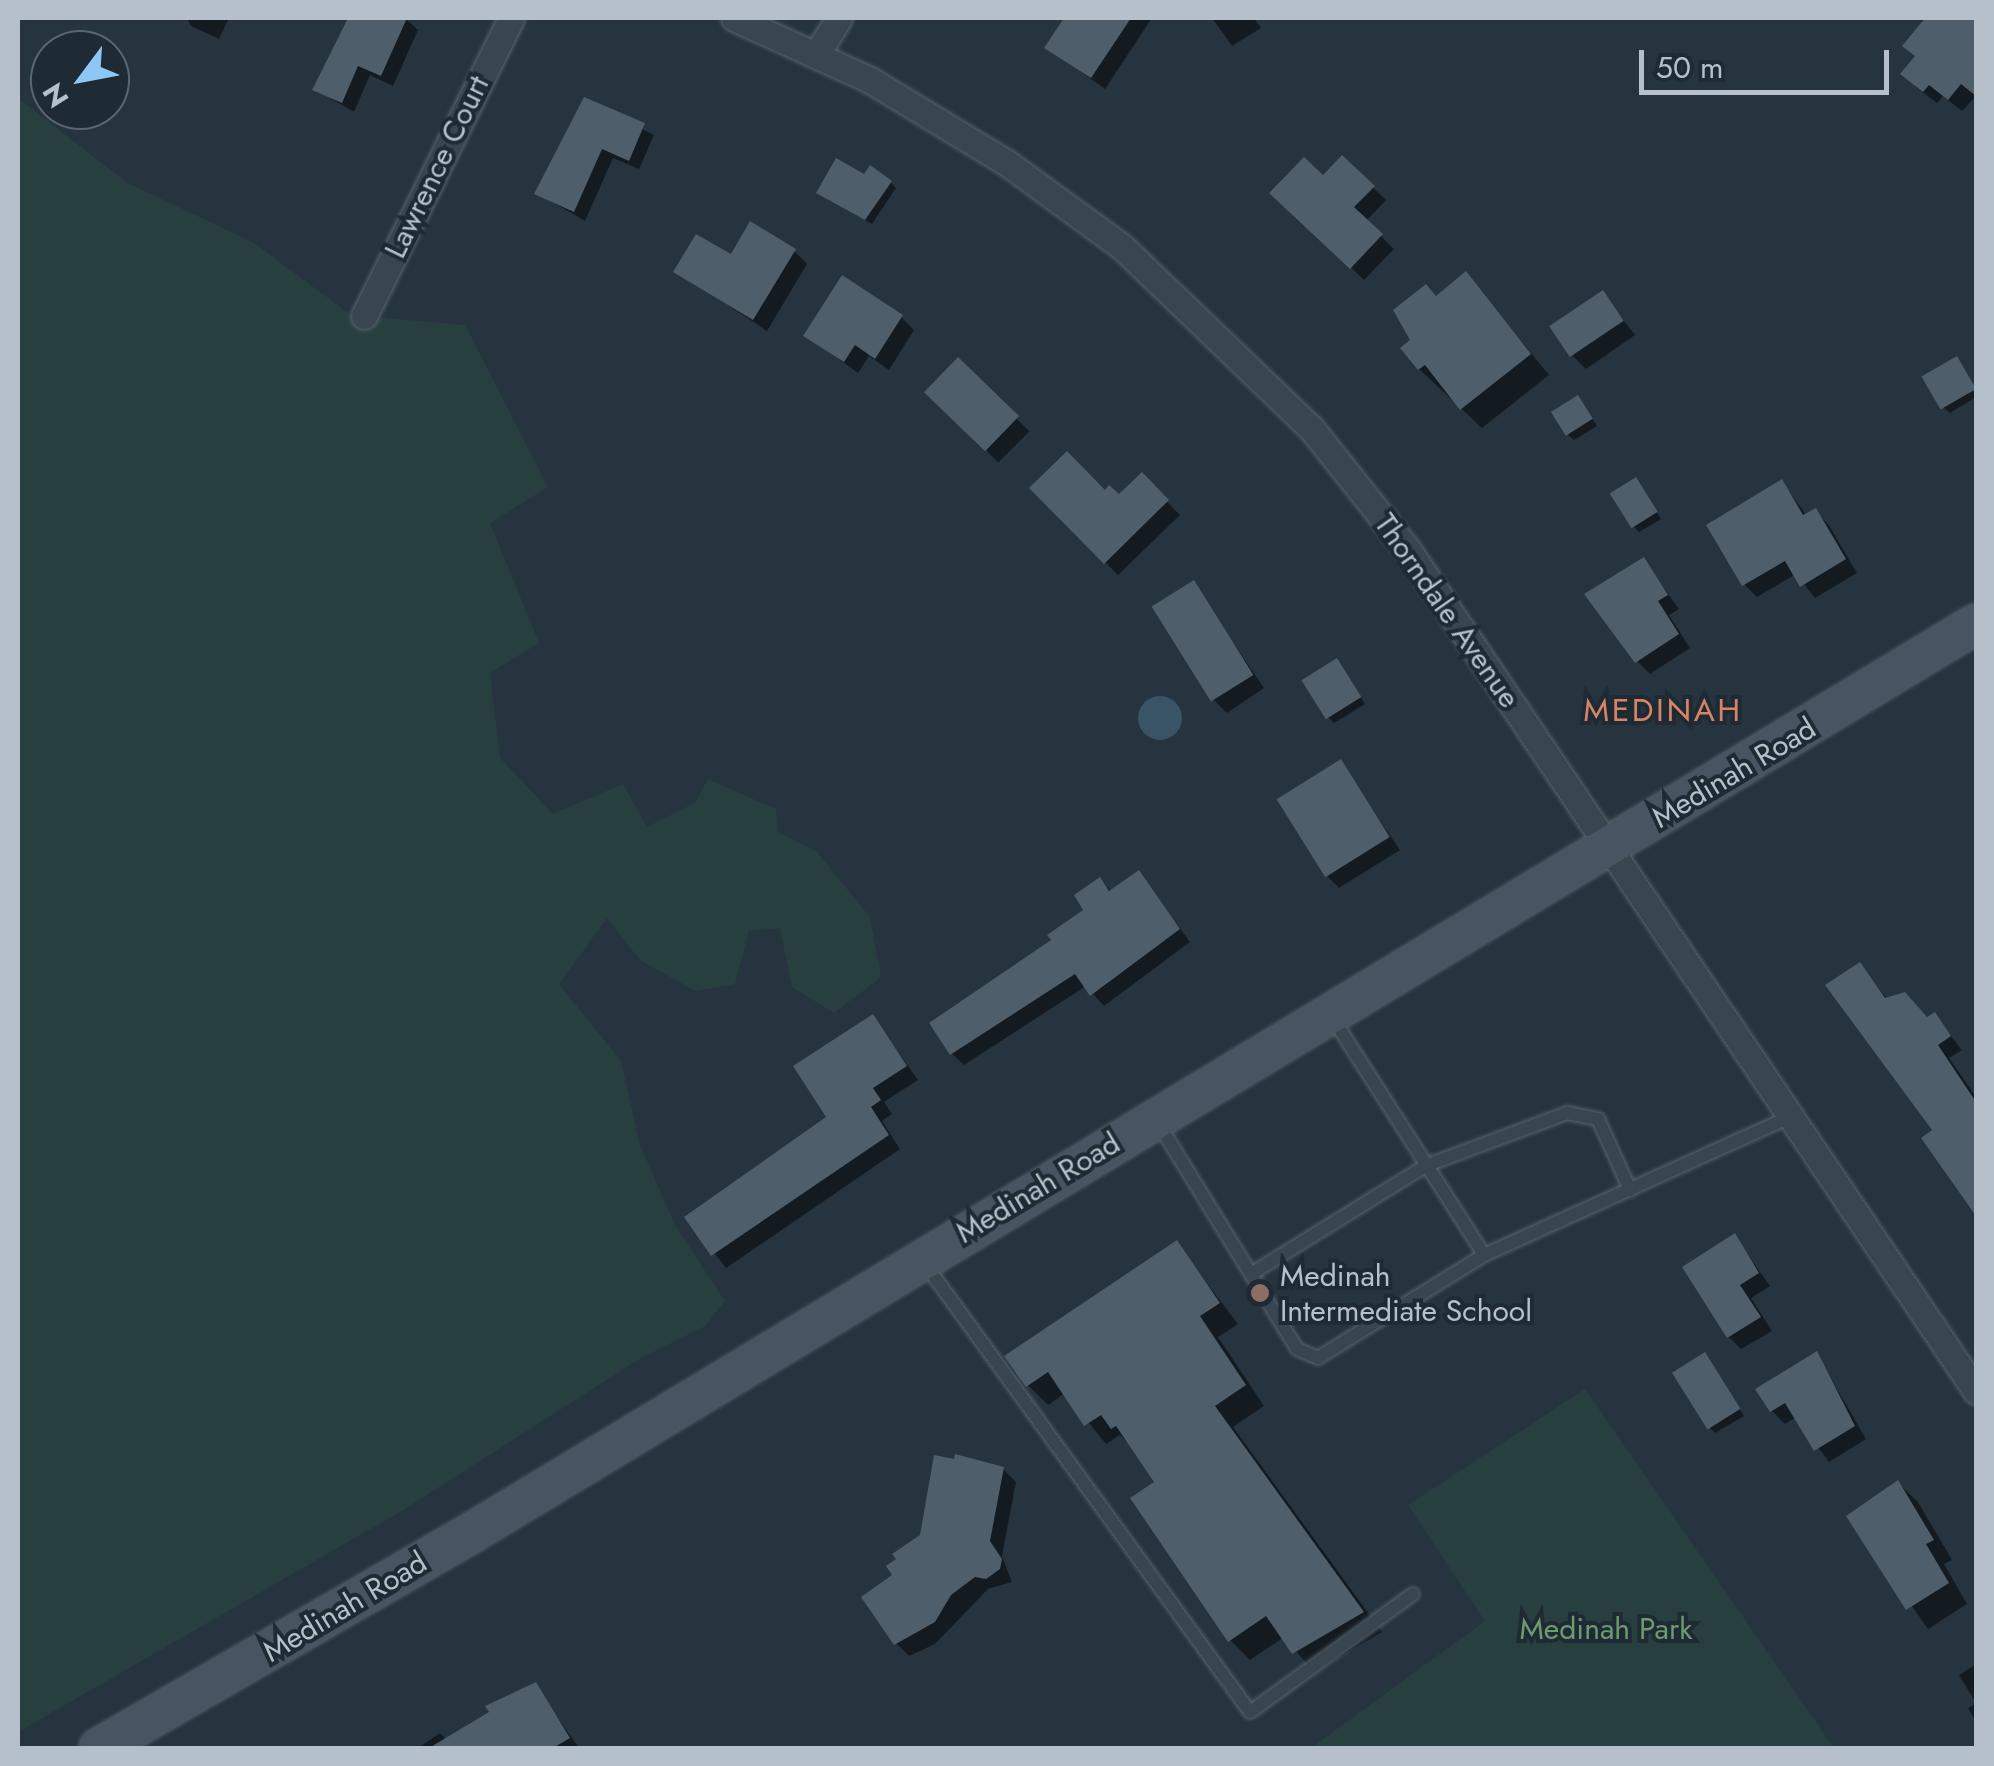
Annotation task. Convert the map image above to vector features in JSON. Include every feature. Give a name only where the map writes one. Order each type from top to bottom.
[{"type":"main road","name":"Medinah Road","points":[[99,1748],[472,1532],[921,1258],[1612,848],[1976,624]]},
{"type":"street","name":"Lawrence Court","points":[[364,316],[511,18]]},
{"type":"street","name":"Thorndale Avenue","points":[[734,18],[816,53],[1007,163],[1121,246],[1222,336],[1311,428],[1408,550],[1976,1391]]},
{"type":"street","points":[[816,53],[839,18]]},
{"type":"lane","points":[[1330,1014],[1484,1256]]},
{"type":"lane","points":[[1251,1274],[1425,1166],[1567,1113],[1598,1119],[1630,1190]]},
{"type":"lane","points":[[1155,1118],[1296,1349],[1318,1358],[1484,1256],[1788,1118]]},
{"type":"lane","points":[[921,1258],[1250,1712],[1413,1594]]},
{"type":"green space","points":[[18,98],[30,107],[30,130],[59,130],[126,182],[254,243],[351,315],[465,325],[548,487],[490,523],[539,643],[490,673],[500,758],[553,814],[623,784],[647,827],[695,803],[708,779],[776,809],[778,832],[816,851],[870,917],[881,977],[834,1013],[792,987],[780,928],[749,931],[735,984],[696,991],[641,961],[607,918],[559,984],[621,1061],[640,1145],[675,1225],[725,1301],[705,1326],[641,1358],[400,1512],[18,1732]]},
{"type":"green space","name":"Medinah Park","points":[[1585,1389],[1834,1748],[1311,1748],[1485,1621],[1408,1505]]},
{"type":"water","points":[[1160,696],[1175,703],[1182,718],[1175,733],[1160,740],[1145,733],[1138,718],[1145,703]]},
{"type":"building","points":[[348,18],[407,18],[381,76],[358,66],[342,103],[312,90]]},
{"type":"building","points":[[1064,18],[1131,18],[1091,78],[1044,48]]},
{"type":"building","points":[[1925,18],[1976,18],[1976,96],[1961,84],[1948,100],[1929,85],[1923,92],[1900,74],[1915,56],[1902,46]]},
{"type":"building","points":[[584,97],[645,123],[629,161],[602,149],[574,212],[534,194]]},
{"type":"building","points":[[1342,155],[1375,186],[1354,207],[1383,234],[1350,269],[1269,193],[1304,157],[1323,175]]},
{"type":"building","points":[[836,158],[864,174],[870,165],[892,181],[865,220],[816,193]]},
{"type":"building","points":[[750,221],[796,249],[753,320],[673,272],[696,234],[731,254]]},
{"type":"building","points":[[1466,271],[1531,354],[1460,410],[1425,365],[1418,370],[1400,348],[1410,340],[1393,310],[1426,284],[1436,296]]},
{"type":"building","points":[[842,275],[903,315],[875,359],[855,345],[844,362],[803,336]]},
{"type":"building","points":[[1603,290],[1624,321],[1570,357],[1549,326]]},
{"type":"building","points":[[1957,356],[1976,389],[1940,409],[1921,376]]},
{"type":"building","points":[[958,357],[1019,416],[985,451],[924,392]]},
{"type":"building","points":[[1578,395],[1593,419],[1566,436],[1551,412]]},
{"type":"building","points":[[1067,451],[1105,490],[1109,485],[1119,494],[1142,472],[1169,500],[1104,564],[1029,488]]},
{"type":"building","points":[[1636,477],[1658,512],[1631,528],[1610,493]]},
{"type":"building","points":[[1782,479],[1803,515],[1816,508],[1846,559],[1800,587],[1785,561],[1742,586],[1706,525]]},
{"type":"building","points":[[1644,557],[1668,595],[1658,601],[1679,634],[1635,663],[1584,594]]},
{"type":"building","points":[[1194,580],[1253,675],[1211,701],[1152,606]]},
{"type":"building","points":[[1337,658],[1361,697],[1326,719],[1301,680]]},
{"type":"building","points":[[1341,759],[1390,837],[1325,877],[1277,799]]},
{"type":"building","points":[[1139,870],[1180,929],[1090,996],[1075,974],[950,1055],[929,1023],[1051,940],[1047,935],[1083,910],[1074,895],[1100,877],[1109,891]]},
{"type":"building","points":[[1860,962],[1885,998],[1905,992],[1927,1017],[1935,1012],[1951,1036],[1938,1045],[1976,1102],[1976,1216],[1921,1138],[1932,1130],[1825,985]]},
{"type":"building","points":[[873,1014],[907,1066],[873,1088],[881,1100],[871,1107],[889,1135],[711,1256],[684,1217],[826,1117],[793,1066]]},
{"type":"building","points":[[1735,1233],[1759,1273],[1740,1285],[1761,1317],[1727,1338],[1682,1267]]},
{"type":"building","points":[[1177,1240],[1220,1303],[1200,1316],[1246,1385],[1215,1406],[1364,1612],[1292,1654],[1266,1616],[1228,1642],[1130,1498],[1154,1482],[1116,1426],[1111,1429],[1101,1415],[1084,1426],[1048,1372],[1026,1387],[1004,1356]]},
{"type":"building","points":[[1817,1351],[1855,1426],[1814,1451],[1785,1403],[1770,1412],[1755,1389]]},
{"type":"building","points":[[1705,1352],[1741,1409],[1707,1429],[1672,1373]]},
{"type":"building","points":[[955,1454],[1004,1467],[990,1541],[1002,1559],[1000,1569],[986,1579],[975,1577],[951,1595],[935,1622],[894,1645],[861,1597],[892,1575],[886,1566],[896,1559],[892,1554],[920,1535],[934,1455],[954,1459]]},
{"type":"building","points":[[1898,1480],[1934,1540],[1926,1544],[1949,1583],[1906,1610],[1846,1516]]},
{"type":"building","points":[[536,1682],[570,1738],[553,1748],[429,1748],[489,1712],[485,1706]]},
{"type":"place","name":"Medinah Intermediate School","points":[[1260,1293]]},
{"type":"district","name":"MEDINAH","points":[[1663,710]]}]
